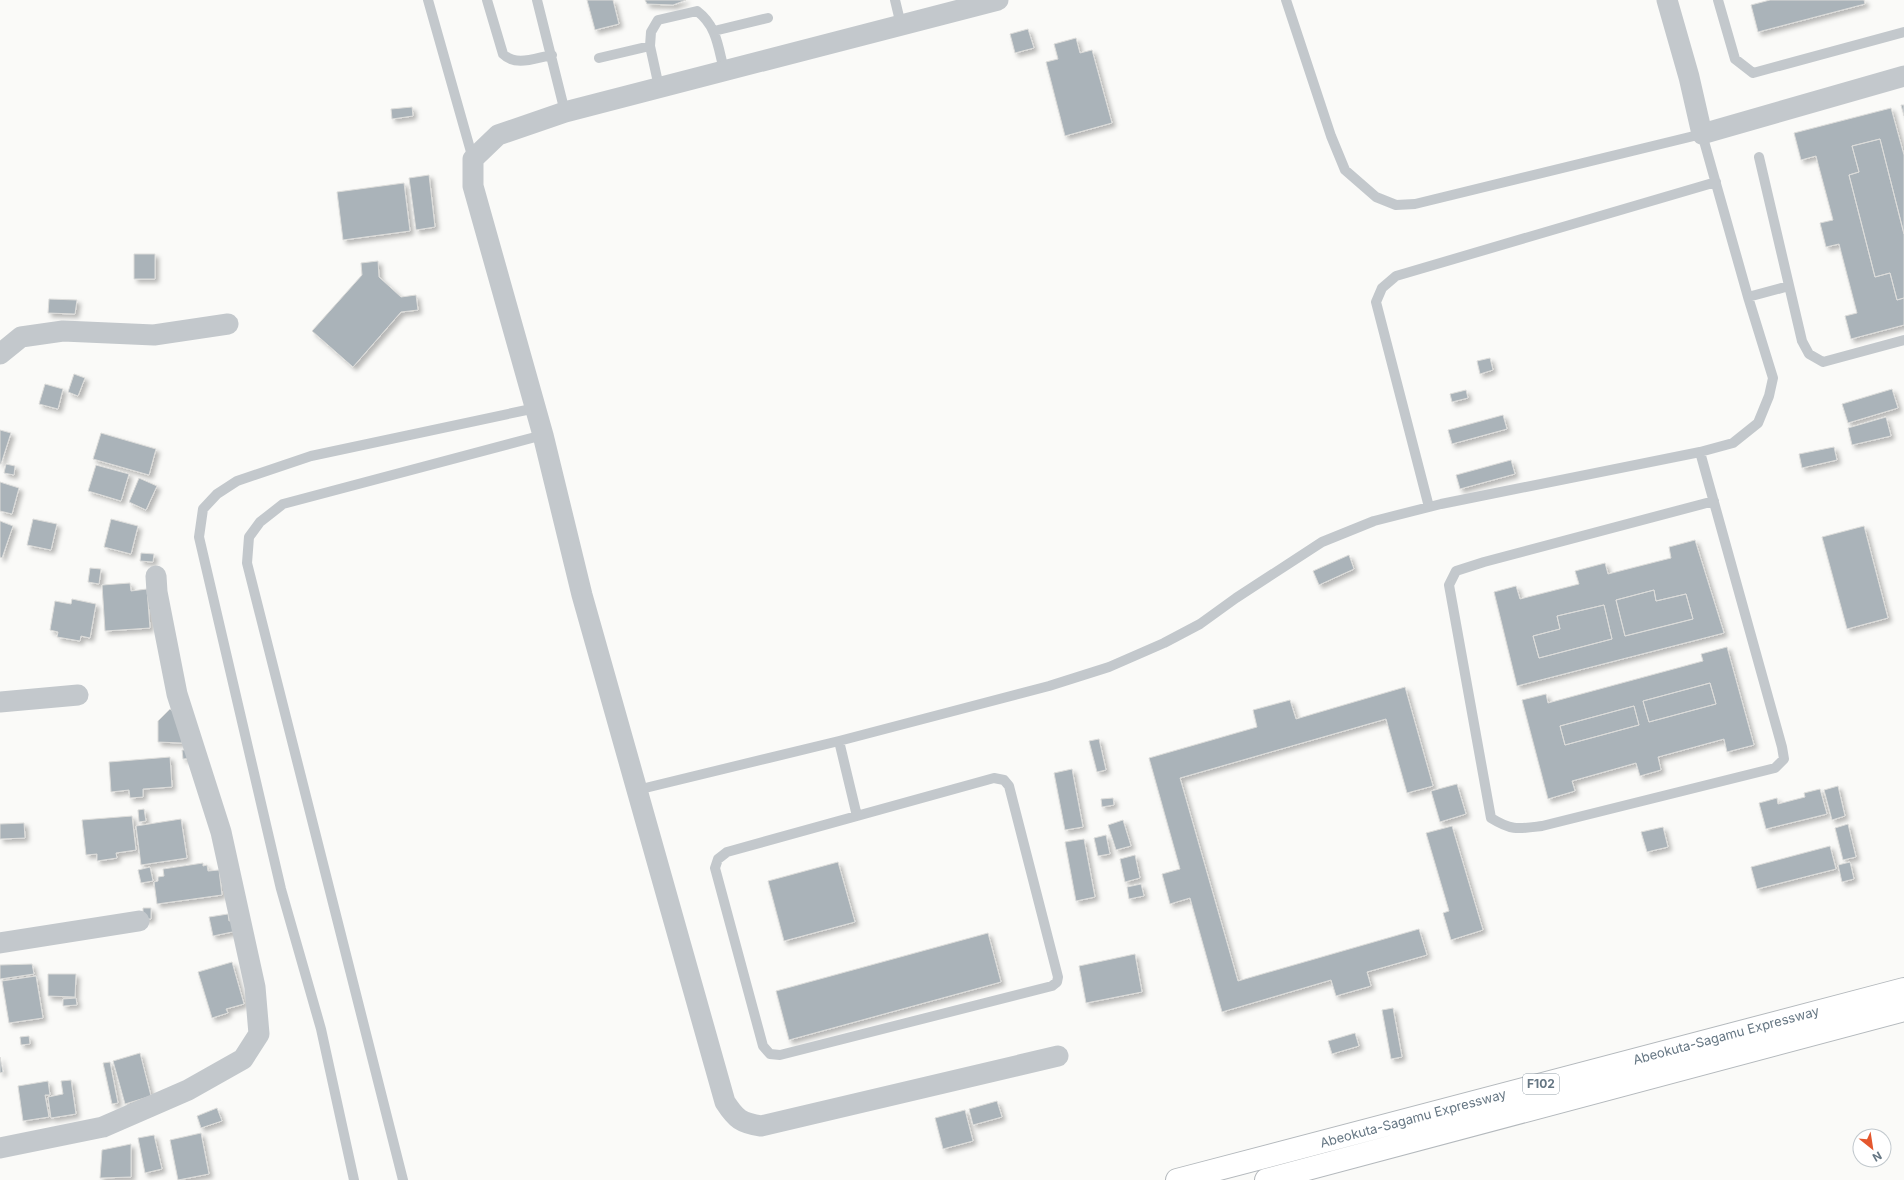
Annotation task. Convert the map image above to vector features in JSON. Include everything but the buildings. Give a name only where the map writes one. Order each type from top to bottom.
[{"type":"highway","name":"Abeokuta-Sagamu Expressway","points":[[1177,1180],[1904,989]]},
{"type":"highway","name":"Abeokuta-Sagamu Expressway","points":[[1266,1180],[1904,1010]]},
{"type":"street","points":[[998,0],[565,112],[498,136],[473,159],[473,186],[536,408],[582,595],[725,1102],[734,1116],[746,1124],[761,1126],[1058,1056]]},
{"type":"street","points":[[1667,0],[1689,77],[1702,134],[1904,76]]},
{"type":"street","points":[[0,354],[21,337],[56,332],[154,336],[228,324]]},
{"type":"street","points":[[0,1148],[103,1127],[188,1090],[242,1059],[259,1034],[255,987],[221,832],[177,694],[157,592],[156,576]]},
{"type":"street","points":[[0,702],[78,695]]},
{"type":"street","points":[[0,943],[139,921]]},
{"type":"lane","points":[[428,0],[473,159]]},
{"type":"lane","points":[[487,0],[503,54],[508,60],[516,62],[552,55]]},
{"type":"lane","points":[[538,0],[565,112]]},
{"type":"lane","points":[[895,0],[901,25]]},
{"type":"lane","points":[[637,790],[838,741],[1049,686],[1109,667],[1164,643],[1200,624],[1236,598],[1322,542],[1374,521],[1429,507],[1700,452],[1733,443],[1758,423],[1769,396],[1773,378],[1702,134],[1415,204],[1396,205],[1376,197],[1346,170],[1331,136],[1286,0]]},
{"type":"lane","points":[[1718,0],[1735,59],[1753,73],[1766,71],[1904,32]]},
{"type":"lane","points":[[659,87],[650,46],[651,32],[658,20],[697,11],[707,18],[714,31],[724,70]]},
{"type":"lane","points":[[714,31],[768,18]]},
{"type":"lane","points":[[599,58],[650,46]]},
{"type":"lane","points":[[1759,157],[1802,341],[1809,354],[1823,362],[1904,340]]},
{"type":"lane","points":[[1429,507],[1376,302],[1382,288],[1396,276],[1716,182]]},
{"type":"lane","points":[[1748,296],[1790,286]]},
{"type":"lane","points":[[354,1180],[322,1029],[281,889],[198,537],[203,509],[218,494],[237,482],[272,468],[312,456],[536,408]]},
{"type":"lane","points":[[403,1180],[247,563],[249,537],[260,522],[283,504],[543,435]]},
{"type":"lane","points":[[1700,452],[1714,502],[1784,759],[1775,768],[1542,826],[1520,829],[1507,827],[1491,818],[1449,585],[1456,571],[1484,562],[1714,502]]},
{"type":"lane","points":[[838,741],[857,816]]},
{"type":"lane","points":[[994,778],[1004,780],[1009,786],[1058,977],[1057,982],[1052,986],[780,1055],[770,1054],[763,1046],[715,868],[718,859],[727,852],[857,816],[994,778]]}]
